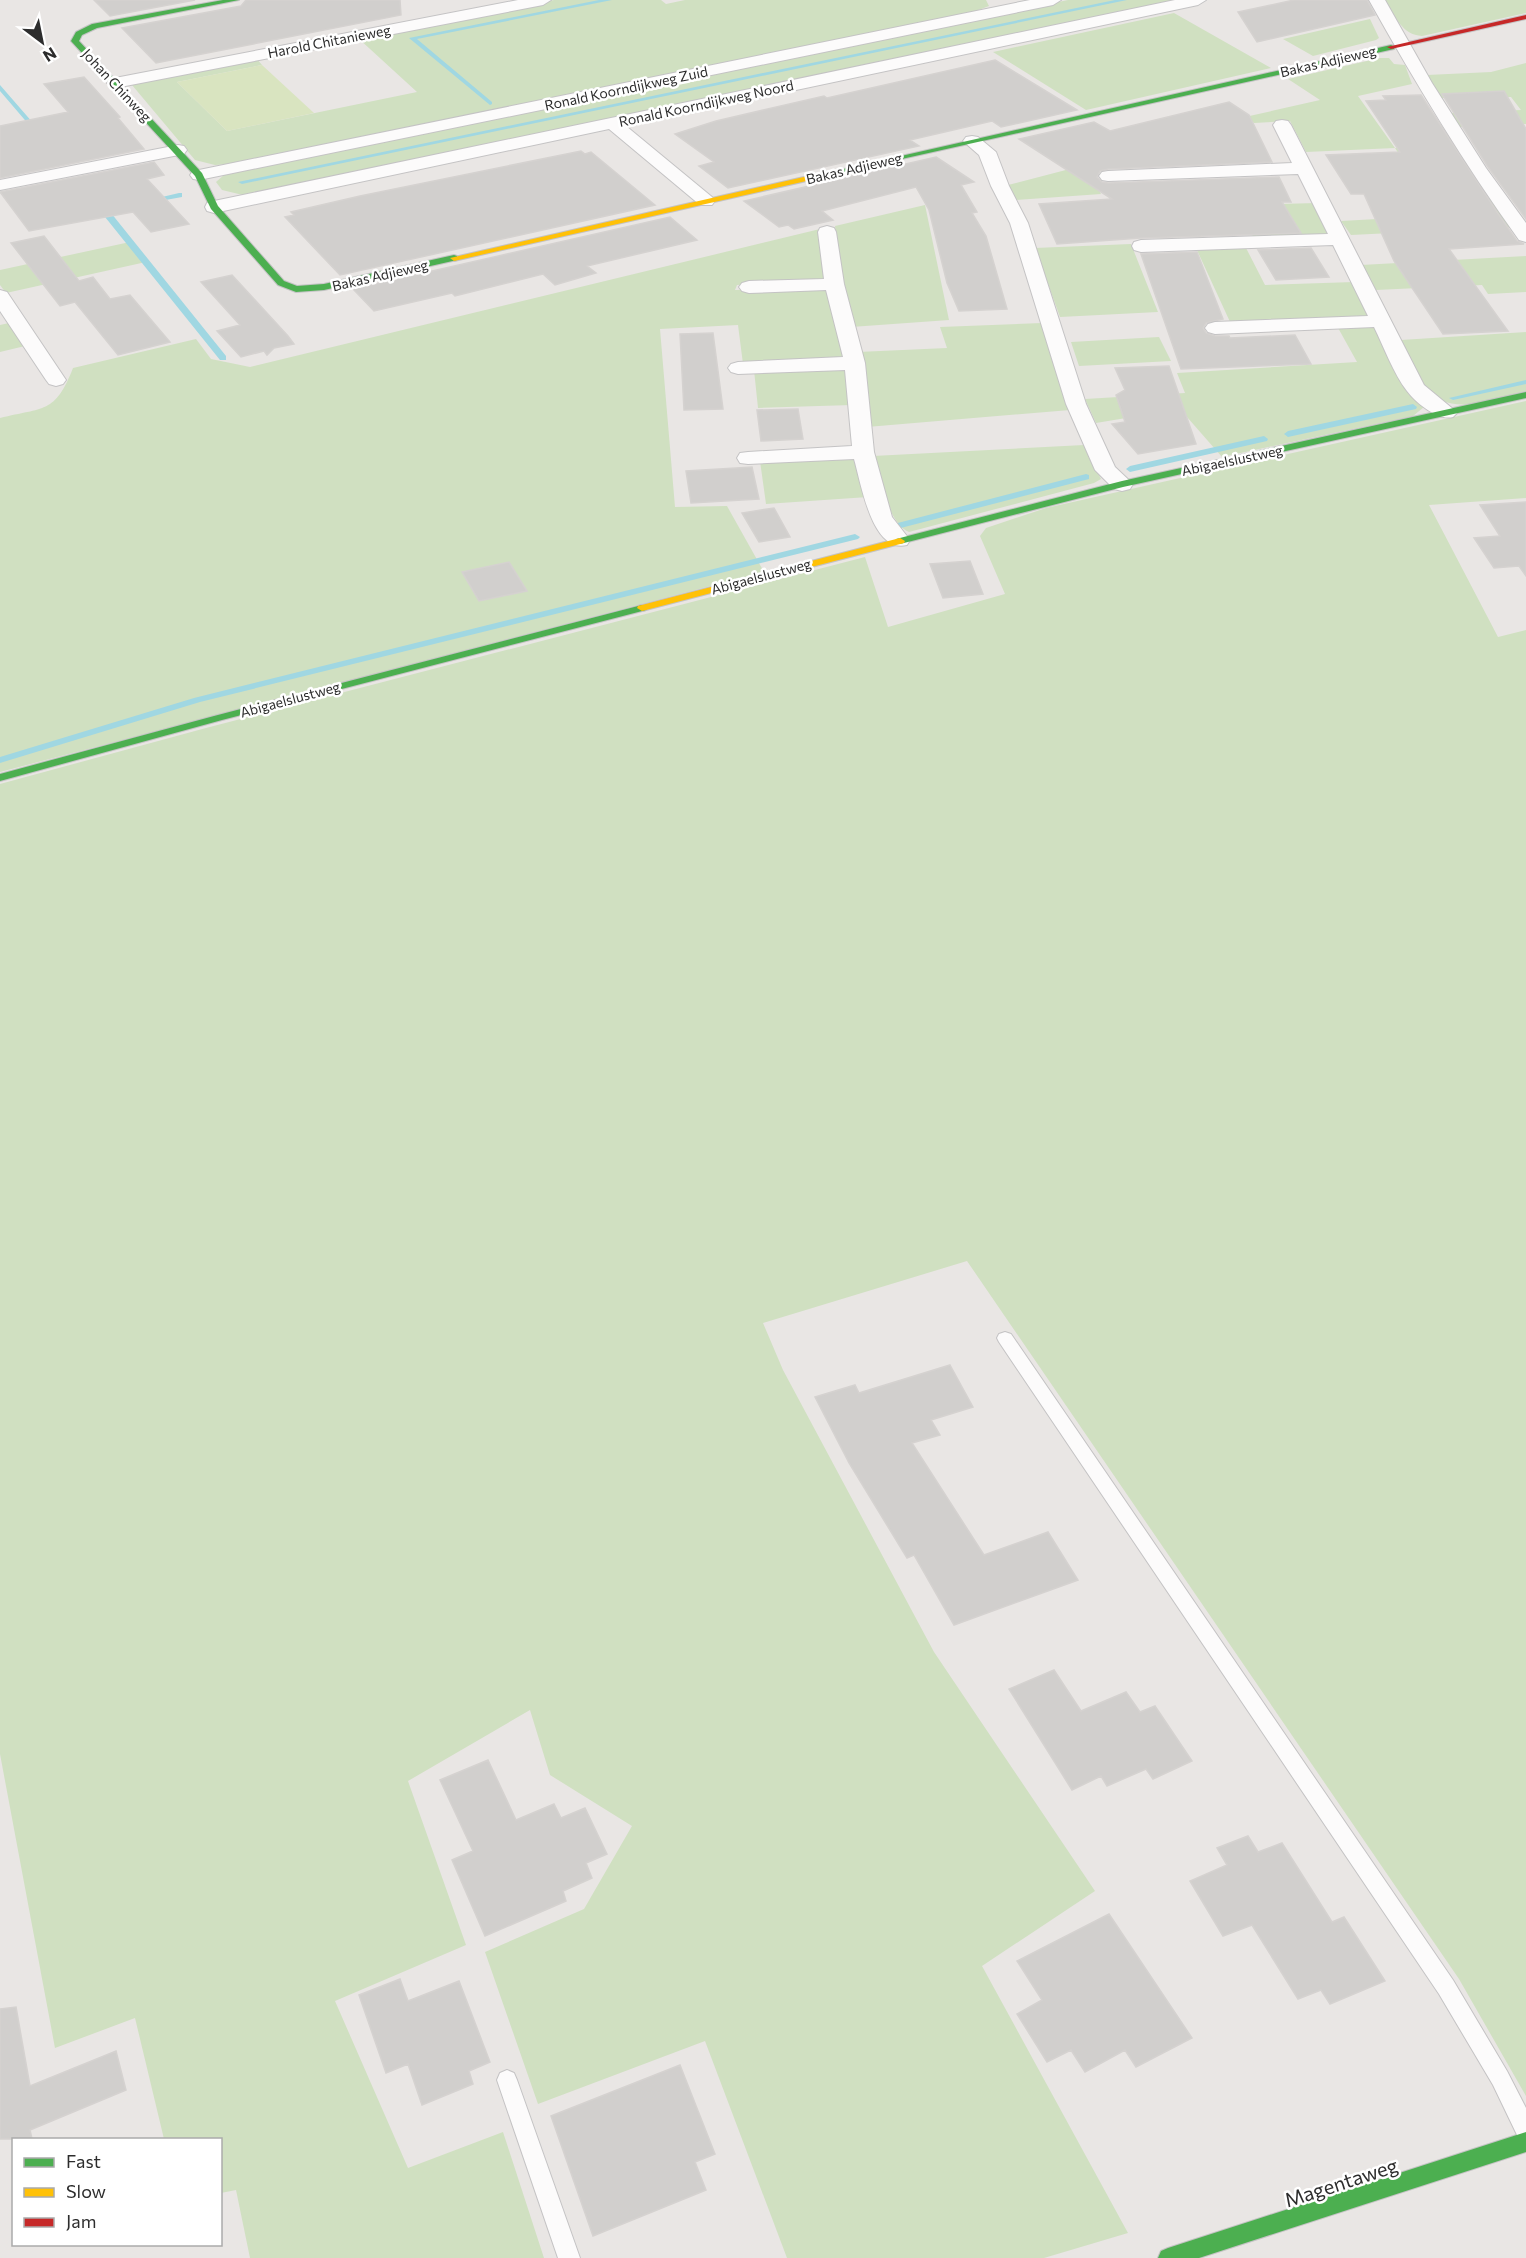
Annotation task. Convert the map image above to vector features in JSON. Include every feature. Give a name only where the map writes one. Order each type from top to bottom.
[{"type":"street","name":"Johan Chinweg","points":[[200,175],[75,40],[79,34],[95,26],[235,0]]},
{"type":"street","name":"Harold Chitanieweg","points":[[115,83],[543,0]]},
{"type":"street","name":"Ronald Koorndijkweg Zuid","points":[[200,175],[1004,4],[1053,0]]},
{"type":"street","name":"Ronald Koorndijkweg Noord","points":[[214,207],[1198,0]]},
{"type":"street","points":[[1377,0],[1424,83],[1478,170],[1526,236]]},
{"type":"street","name":"Bakas Adjieweg","points":[[200,175],[214,207],[281,282],[296,289],[324,287],[1526,17]]},
{"type":"street","points":[[612,123],[706,201]]},
{"type":"street","points":[[1282,125],[1415,388],[1446,413]]},
{"type":"street","points":[[972,141],[987,152],[1000,186],[1019,223],[1076,404],[1106,470],[1122,484]]},
{"type":"street","points":[[0,185],[178,150]]},
{"type":"street","points":[[1108,176],[1304,168]]},
{"type":"street","points":[[827,232],[834,284],[855,363],[863,452],[881,518],[899,540]]},
{"type":"street","points":[[1141,246],[1340,239]]},
{"type":"street","points":[[749,287],[834,284]]},
{"type":"street","points":[[0,296],[56,380]]},
{"type":"street","points":[[1215,328],[1381,321]]},
{"type":"street","points":[[738,368],[855,363]]},
{"type":"street","name":"Abigaelslustweg","points":[[0,778],[218,718],[1122,484],[1526,395]]},
{"type":"street","points":[[748,458],[863,452]]},
{"type":"street","name":"Magentaweg","points":[[1168,2258],[1526,2142]]},
{"type":"lane","points":[[1005,1338],[1446,1987],[1500,2078],[1526,2130]]},
{"type":"lane","points":[[507,2080],[568,2258]]},
{"type":"green space","points":[[554,0],[661,0],[666,4],[685,0],[986,0],[989,6],[973,12],[227,164],[215,165],[195,160],[132,85],[136,82],[256,58],[262,65],[177,82],[227,131],[417,92],[358,38]]},
{"type":"green space","points":[[1068,0],[1178,0],[247,196],[222,190],[216,182],[225,174]]},
{"type":"green space","points":[[1385,0],[1526,0],[1526,13],[1422,36],[1415,35],[1404,28]]},
{"type":"green space","points":[[1174,13],[1271,68],[1086,110],[993,52]]},
{"type":"green space","points":[[1370,19],[1379,38],[1376,40],[1313,56],[1283,39]]},
{"type":"green space","points":[[1380,58],[1389,58],[1394,64],[1405,65],[1412,84],[1358,96],[1395,148],[1306,152],[1290,121],[1254,123],[1245,117],[1320,100],[1288,79]]},
{"type":"green space","points":[[1526,63],[1526,124],[1459,127],[1450,113],[1521,110],[1511,97],[1440,98],[1427,75],[1491,72]]},
{"type":"green space","points":[[262,65],[314,113],[227,131],[177,82]]},
{"type":"green space","points":[[1456,146],[1471,169],[1410,171],[1395,148]]},
{"type":"green space","points":[[1085,165],[1101,194],[1015,200],[1008,185]]},
{"type":"green space","points":[[1493,198],[1514,227],[1351,235],[1341,221],[1431,216],[1422,202]]},
{"type":"green space","points":[[1317,203],[1333,237],[1254,239],[1239,205]]},
{"type":"green space","points":[[925,205],[949,320],[851,327],[840,284],[835,226]]},
{"type":"green space","points":[[820,229],[827,281],[737,285],[735,290],[828,288],[846,360],[743,364],[738,325],[660,329],[675,507],[727,506],[764,572],[0,772],[0,418],[38,409],[54,401],[73,368],[196,339],[211,359],[250,367]]},
{"type":"green space","points":[[130,242],[146,262],[6,293],[0,285],[0,270]]},
{"type":"green space","points":[[1131,244],[1158,312],[1060,317],[1035,248]]},
{"type":"green space","points":[[1245,246],[1265,285],[1354,282],[1372,318],[1231,324],[1196,248]]},
{"type":"green space","points":[[1526,256],[1526,292],[1488,294],[1482,285],[1376,290],[1361,265]]},
{"type":"green space","points":[[9,323],[25,346],[0,352],[0,325]]},
{"type":"green space","points":[[1042,323],[1070,410],[867,427],[858,352],[947,348],[940,327]]},
{"type":"green space","points":[[1376,324],[1424,407],[1413,416],[1222,457],[1180,409],[1096,423],[1085,399],[1185,393],[1177,373],[1357,362],[1337,326]]},
{"type":"green space","points":[[1526,332],[1526,391],[1472,404],[1446,402],[1435,396],[1425,386],[1401,340]]},
{"type":"green space","points":[[1159,337],[1171,361],[1079,366],[1071,342]]},
{"type":"green space","points":[[849,366],[852,405],[758,408],[754,370]]},
{"type":"green space","points":[[1526,401],[1526,498],[1429,505],[1498,637],[1526,630],[1526,2096],[1459,1979],[967,1261],[763,1323],[783,1370],[934,1652],[1095,1891],[982,1966],[1128,2233],[1044,2258],[787,2258],[705,2041],[538,2104],[485,1952],[584,1909],[632,1826],[550,1775],[530,1710],[408,1781],[466,1945],[335,2001],[408,2168],[503,2132],[544,2258],[250,2258],[236,2190],[222,2193],[222,2138],[164,2138],[135,2018],[55,2048],[0,1754],[0,784],[206,728],[865,557],[888,627],[1005,594],[980,536],[986,528],[1046,508]]},
{"type":"green space","points":[[1084,445],[1101,479],[1094,483],[909,532],[902,527],[890,510],[873,456]]},
{"type":"green space","points":[[856,458],[868,497],[766,504],[760,461]]},
{"type":"building","points":[[94,0],[195,0],[110,16]]},
{"type":"building","points":[[246,0],[400,0],[401,15],[156,63],[122,28],[241,6]]},
{"type":"building","points":[[1294,0],[1367,0],[1375,15],[1257,42],[1238,12]]},
{"type":"building","points":[[995,60],[1077,110],[1001,127],[992,121],[910,140],[919,146],[728,188],[699,166],[714,162],[675,134],[716,121],[824,96],[827,98]]},
{"type":"building","points":[[84,77],[120,117],[118,118],[144,149],[0,178],[0,126],[68,112],[44,84]]},
{"type":"building","points":[[1504,91],[1526,129],[1526,219],[1488,167],[1442,94]]},
{"type":"building","points":[[1421,95],[1517,241],[1524,244],[1449,249],[1508,331],[1443,334],[1394,261],[1364,194],[1351,194],[1326,155],[1400,152],[1366,101],[1386,100],[1383,96]]},
{"type":"building","points":[[1229,102],[1249,115],[1272,162],[1108,169],[1100,171],[1097,177],[1102,182],[1108,183],[1279,177],[1291,202],[1282,202],[1301,233],[1141,238],[1057,244],[1039,204],[1112,199],[1019,139],[1094,122],[1110,131]]},
{"type":"building","points":[[581,151],[585,154],[591,152],[655,205],[340,275],[285,217],[294,215],[291,212],[360,196]]},
{"type":"building","points":[[936,157],[974,182],[961,185],[977,212],[972,213],[986,236],[1007,309],[959,311],[947,283],[929,210],[916,187],[822,211],[833,220],[794,229],[788,225],[779,227],[744,201]]},
{"type":"building","points":[[154,162],[164,175],[147,179],[189,224],[151,232],[133,212],[29,231],[0,192]]},
{"type":"building","points":[[670,217],[697,240],[587,266],[596,273],[555,285],[543,274],[455,296],[452,293],[374,311],[353,289]]},
{"type":"building","points":[[44,236],[79,281],[93,277],[110,299],[130,295],[170,342],[118,355],[75,302],[60,306],[11,243]]},
{"type":"building","points":[[1311,248],[1329,277],[1276,280],[1258,250]]},
{"type":"building","points":[[1197,252],[1223,319],[1206,323],[1203,328],[1206,333],[1230,338],[1295,335],[1311,364],[1181,369],[1141,254]]},
{"type":"building","points":[[232,275],[294,344],[274,348],[267,355],[264,351],[241,357],[217,331],[240,325],[201,282]]},
{"type":"building","points":[[713,333],[723,409],[684,410],[680,334]]},
{"type":"building","points":[[1169,366],[1196,444],[1138,454],[1112,424],[1125,422],[1116,395],[1125,390],[1115,368]]},
{"type":"building","points":[[798,409],[803,439],[761,441],[757,410]]},
{"type":"building","points":[[752,467],[759,499],[691,503],[686,471]]},
{"type":"building","points":[[1526,502],[1526,576],[1519,566],[1494,568],[1474,538],[1500,536],[1480,505]]},
{"type":"building","points":[[774,508],[790,537],[759,542],[742,513]]},
{"type":"building","points":[[970,561],[983,594],[943,598],[930,564]]},
{"type":"building","points":[[509,562],[527,591],[479,601],[462,572]]},
{"type":"building","points":[[950,1365],[973,1407],[931,1420],[940,1435],[912,1443],[984,1555],[1048,1532],[1078,1580],[954,1625],[914,1555],[907,1558],[849,1463],[815,1397],[855,1385],[859,1393]]},
{"type":"building","points":[[1054,1670],[1081,1711],[1126,1692],[1140,1712],[1155,1706],[1192,1761],[1153,1779],[1146,1769],[1107,1786],[1101,1776],[1072,1790],[1009,1689]]},
{"type":"building","points":[[488,1760],[516,1820],[554,1804],[561,1818],[585,1808],[607,1854],[586,1863],[592,1878],[563,1891],[566,1901],[485,1936],[452,1860],[473,1851],[440,1780]]},
{"type":"building","points":[[1248,1836],[1258,1852],[1282,1843],[1332,1922],[1344,1917],[1385,1981],[1330,2004],[1321,1990],[1298,1999],[1252,1925],[1223,1936],[1190,1881],[1227,1865],[1217,1848]]},
{"type":"building","points":[[1109,1914],[1192,2038],[1136,2067],[1125,2050],[1085,2072],[1071,2050],[1047,2062],[1017,2014],[1042,2000],[1017,1961]]},
{"type":"building","points":[[400,1979],[408,2001],[459,1981],[490,2062],[469,2071],[473,2084],[422,2105],[408,2064],[386,2073],[359,1995]]},
{"type":"building","points":[[16,2007],[30,2086],[116,2051],[126,2090],[30,2130],[32,2138],[0,2139],[0,2009]]},
{"type":"building","points":[[680,2065],[715,2154],[695,2162],[706,2190],[593,2236],[551,2116]]},
{"type":"waterway","points":[[490,103],[412,38],[609,0]]},
{"type":"waterway","points":[[242,182],[1124,0]]},
{"type":"waterway","points":[[0,87],[38,132]]},
{"type":"waterway","points":[[149,201],[179,195]]},
{"type":"waterway","points":[[100,205],[223,358]]},
{"type":"waterway","points":[[1453,398],[1526,382]]},
{"type":"waterway","points":[[1288,434],[1413,407]]},
{"type":"waterway","points":[[1130,469],[1264,439]]},
{"type":"waterway","points":[[893,527],[1086,477]]},
{"type":"waterway","points":[[0,760],[197,700],[855,537]]},
{"type":"traffic: fast","points":[[235,0],[95,26],[79,34],[75,41],[199,175],[214,207],[281,283],[296,289],[324,287],[454,258]]},
{"type":"traffic: fast","points":[[830,173],[1391,47]]},
{"type":"traffic: fast","points":[[900,541],[1122,484],[1526,395]]},
{"type":"traffic: fast","points":[[0,778],[218,718],[642,608]]},
{"type":"traffic: fast","points":[[1168,2258],[1526,2142]]},
{"type":"traffic: slow","points":[[454,258],[830,173]]},
{"type":"traffic: slow","points":[[642,608],[900,541]]},
{"type":"traffic: jam","points":[[1391,47],[1526,17]]}]
